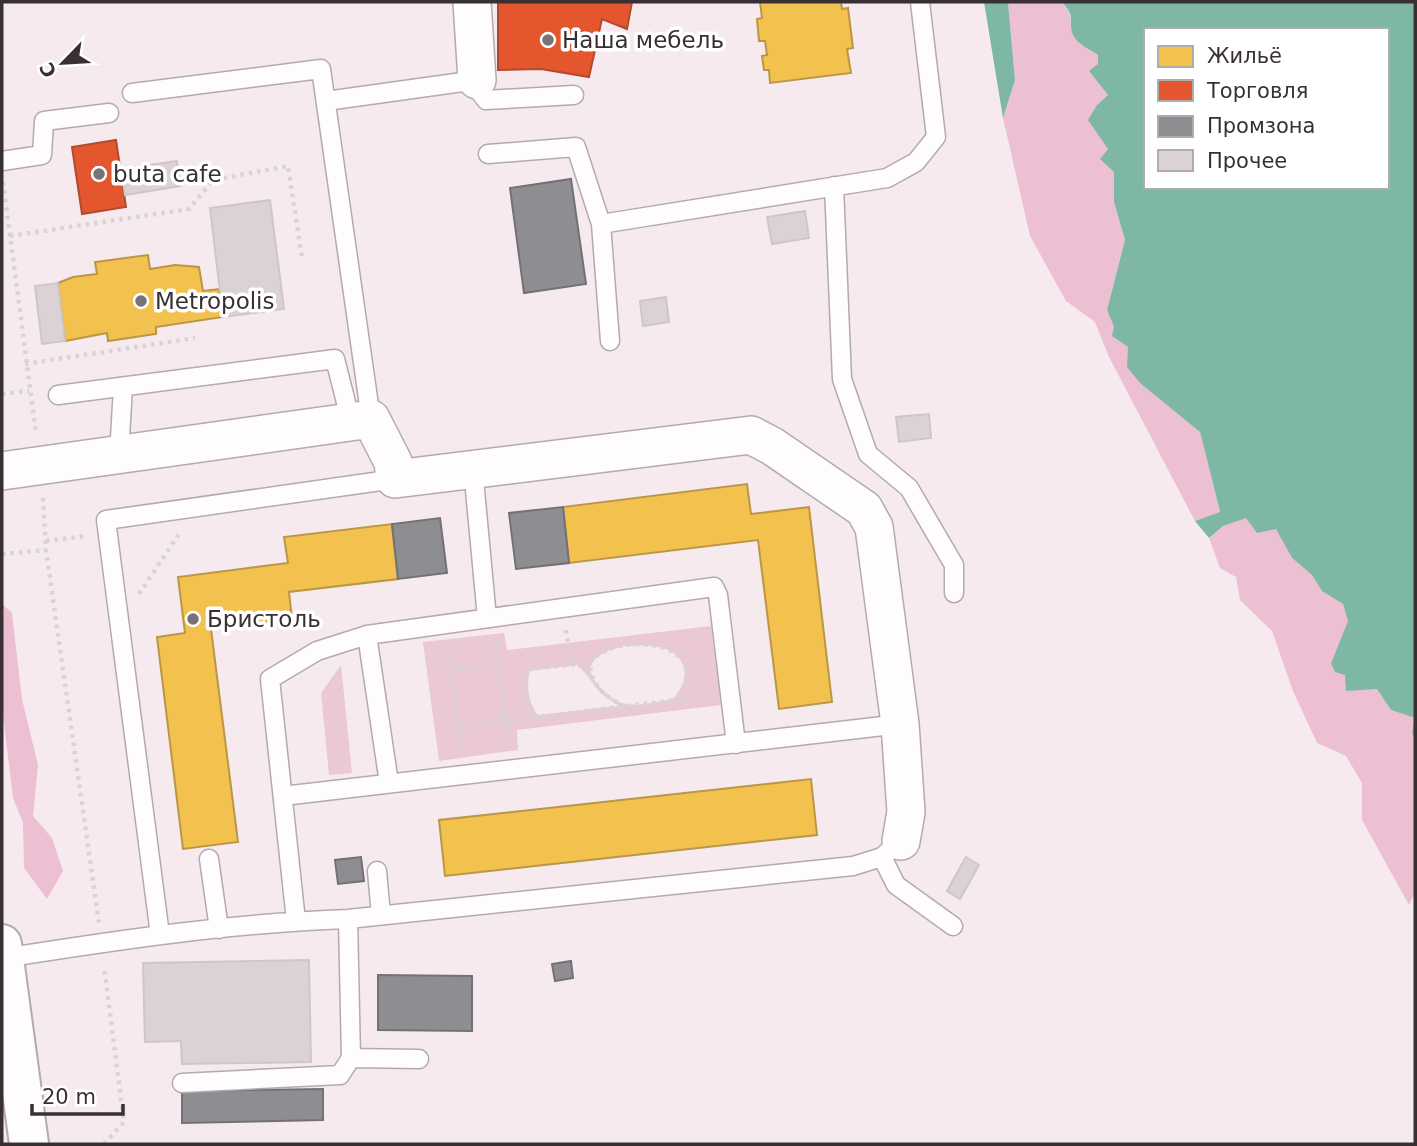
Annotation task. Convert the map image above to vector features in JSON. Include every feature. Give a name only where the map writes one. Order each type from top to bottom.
[{"type":"main road","points":[[3,951],[29,1144]]},
{"type":"street","points":[[472,2],[477,80]]},
{"type":"street","points":[[2,471],[361,420],[393,462],[395,479],[751,435],[772,446],[864,509],[874,527],[900,724],[906,812],[892,849]]},
{"type":"lane","points":[[601,224],[887,178],[916,162],[936,137],[920,2]]},
{"type":"lane","points":[[132,93],[321,69],[361,420]]},
{"type":"lane","points":[[326,101],[477,80],[480,92],[486,100],[574,95]]},
{"type":"lane","points":[[2,161],[42,155],[44,121],[109,113]]},
{"type":"lane","points":[[488,154],[576,147],[601,224],[610,341]]},
{"type":"lane","points":[[834,186],[842,379],[868,454],[909,488],[954,565],[954,593]]},
{"type":"lane","points":[[58,396],[335,359],[361,420]]},
{"type":"lane","points":[[119,455],[123,387]]},
{"type":"lane","points":[[473,468],[490,618]]},
{"type":"lane","points":[[160,935],[106,520],[395,479]]},
{"type":"lane","points":[[296,921],[270,679],[317,651],[367,635],[714,587],[718,596],[736,744]]},
{"type":"lane","points":[[367,635],[389,783]]},
{"type":"lane","points":[[283,796],[900,724]]},
{"type":"lane","points":[[3,951],[296,921],[348,919],[853,866],[892,849],[896,885],[953,926]]},
{"type":"lane","points":[[209,859],[219,929]]},
{"type":"lane","points":[[377,871],[382,915]]},
{"type":"lane","points":[[182,1083],[340,1075],[351,1058],[348,919]]},
{"type":"lane","points":[[351,1058],[419,1059]]},
{"type":"path","points":[[10,236],[189,209],[213,180],[288,166],[302,258]]},
{"type":"path","points":[[2,174],[25,364],[41,466],[46,550],[124,1122],[104,1144]]},
{"type":"path","points":[[25,364],[195,338]]},
{"type":"path","points":[[2,394],[30,391]]},
{"type":"path","points":[[119,625],[197,507]]},
{"type":"path","points":[[46,541],[107,533]]},
{"type":"path","points":[[2,554],[46,550]]},
{"type":"path","points":[[563,609],[571,664]]},
{"type":"path","points":[[490,618],[499,665],[511,769]]},
{"type":"path","points":[[444,625],[465,773]]},
{"type":"path","points":[[626,706],[605,694],[594,683],[590,674],[590,661],[598,653],[612,648],[640,645],[671,648],[682,659],[687,675],[682,690],[674,700]]},
{"type":"path","points":[[537,717],[530,710],[526,677],[529,669],[578,664],[590,674]]},
{"type":"path","points":[[451,670],[499,665]]},
{"type":"path","points":[[458,726],[710,696]]},
{"type":"shaded area","points":[[984,2],[1008,2],[1015,80],[1003,118]]},
{"type":"shaded area","points":[[1008,2],[1062,2],[1069,14],[1076,40],[1098,55],[1098,64],[1090,72],[1108,95],[1097,105],[1114,171],[1114,202],[1125,240],[1107,310],[1114,327],[1128,347],[1141,384],[1200,432],[1220,513],[1195,521],[1109,357],[1095,322],[1066,301],[1030,236],[1003,118],[1015,80]]},
{"type":"shaded area","points":[[1062,2],[1415,2],[1415,718],[1391,710],[1377,689],[1346,691],[1345,675],[1335,672],[1331,663],[1348,621],[1343,604],[1322,591],[1312,575],[1292,558],[1276,529],[1257,533],[1246,518],[1223,526],[1209,538],[1195,521],[1220,512],[1200,432],[1141,384],[1127,367],[1128,347],[1112,336],[1114,327],[1107,310],[1125,240],[1114,202],[1114,172],[1100,159],[1108,149],[1088,120],[1097,105],[1108,95],[1089,71],[1098,64],[1098,55],[1076,40],[1072,33],[1070,15]]},
{"type":"shaded area","points":[[1246,517],[1276,528],[1292,558],[1312,575],[1323,591],[1343,604],[1348,621],[1331,663],[1345,675],[1377,689],[1391,710],[1415,718],[1412,732],[1415,741],[1415,892],[1409,905],[1362,820],[1362,783],[1346,756],[1317,743],[1293,691],[1272,631],[1240,600],[1236,577],[1220,568],[1209,538],[1223,526]]},
{"type":"shaded area","points":[[2,604],[12,613],[22,699],[38,765],[33,816],[52,838],[63,871],[47,899],[24,868],[23,823],[13,798],[2,706]]},
{"type":"shaded area","points":[[711,626],[721,705],[517,730],[518,750],[439,761],[423,642],[504,633],[507,650]],"holes":[[[625,646],[660,647],[675,654],[684,668],[685,677],[674,699],[630,705],[611,698],[603,691],[594,680],[591,665],[600,655]],[[577,665],[600,692],[619,706],[538,715],[529,694],[530,671]]]},
{"type":"shaded area","points":[[341,665],[352,773],[329,775],[321,693]]},
{"type":"shaded area","points":[[1415,718],[1415,741],[1412,732]]},
{"type":"building: Жильё","points":[[760,2],[841,2],[842,9],[848,8],[853,48],[847,49],[851,73],[770,83],[769,70],[764,70],[762,56],[767,55],[765,41],[759,41],[757,19],[762,18]]},
{"type":"building: Жильё","name":"Metropolis","points":[[148,255],[150,269],[175,265],[199,267],[203,291],[219,289],[223,317],[156,327],[156,334],[108,341],[107,333],[65,341],[58,283],[73,277],[97,274],[95,262]]},
{"type":"building: Жильё","points":[[747,484],[751,514],[809,507],[832,702],[779,709],[758,540],[569,563],[563,507]]},
{"type":"building: Жильё","points":[[392,524],[398,579],[289,592],[292,619],[211,629],[238,842],[183,849],[157,637],[185,633],[178,577],[288,563],[284,537]]},
{"type":"building: Жильё","points":[[811,779],[817,835],[445,876],[439,820]]},
{"type":"building: Торговля","name":"Наша мебель","points":[[498,2],[632,2],[627,29],[602,19],[589,77],[541,69],[498,70]]},
{"type":"building: Торговля","name":"buta cafe","points":[[116,140],[126,207],[82,214],[72,147]]},
{"type":"building: Промзона","points":[[571,179],[586,284],[524,293],[510,188]]},
{"type":"building: Промзона","points":[[563,507],[569,563],[516,569],[509,513]]},
{"type":"building: Промзона","points":[[440,518],[447,573],[398,579],[392,524]]},
{"type":"building: Промзона","points":[[361,857],[364,881],[338,884],[335,860]]},
{"type":"building: Промзона","points":[[571,961],[573,978],[555,981],[552,964]]},
{"type":"building: Промзона","points":[[378,975],[472,976],[472,1031],[378,1030]]},
{"type":"building: Промзона","points":[[323,1089],[323,1120],[182,1123],[182,1091]]},
{"type":"building: Прочее","points":[[177,161],[181,186],[125,195],[121,169]]},
{"type":"building: Прочее","points":[[270,200],[284,309],[223,317],[210,208]]},
{"type":"building: Прочее","points":[[805,211],[809,238],[772,244],[767,217]]},
{"type":"building: Прочее","points":[[58,283],[65,341],[42,344],[35,286]]},
{"type":"building: Прочее","points":[[666,297],[669,322],[643,326],[640,301]]},
{"type":"building: Прочее","points":[[929,414],[931,438],[899,442],[896,417]]},
{"type":"building: Прочее","points":[[966,857],[979,865],[960,899],[947,891]]},
{"type":"building: Прочее","points":[[309,960],[311,1062],[182,1064],[181,1041],[145,1042],[143,963]]},
{"type":"place","name":"Наша мебель","points":[[548,40]]},
{"type":"place","name":"buta cafe","points":[[99,174]]},
{"type":"place","name":"Metropolis","points":[[141,301]]},
{"type":"place","name":"Бристоль","points":[[193,619]]}]
